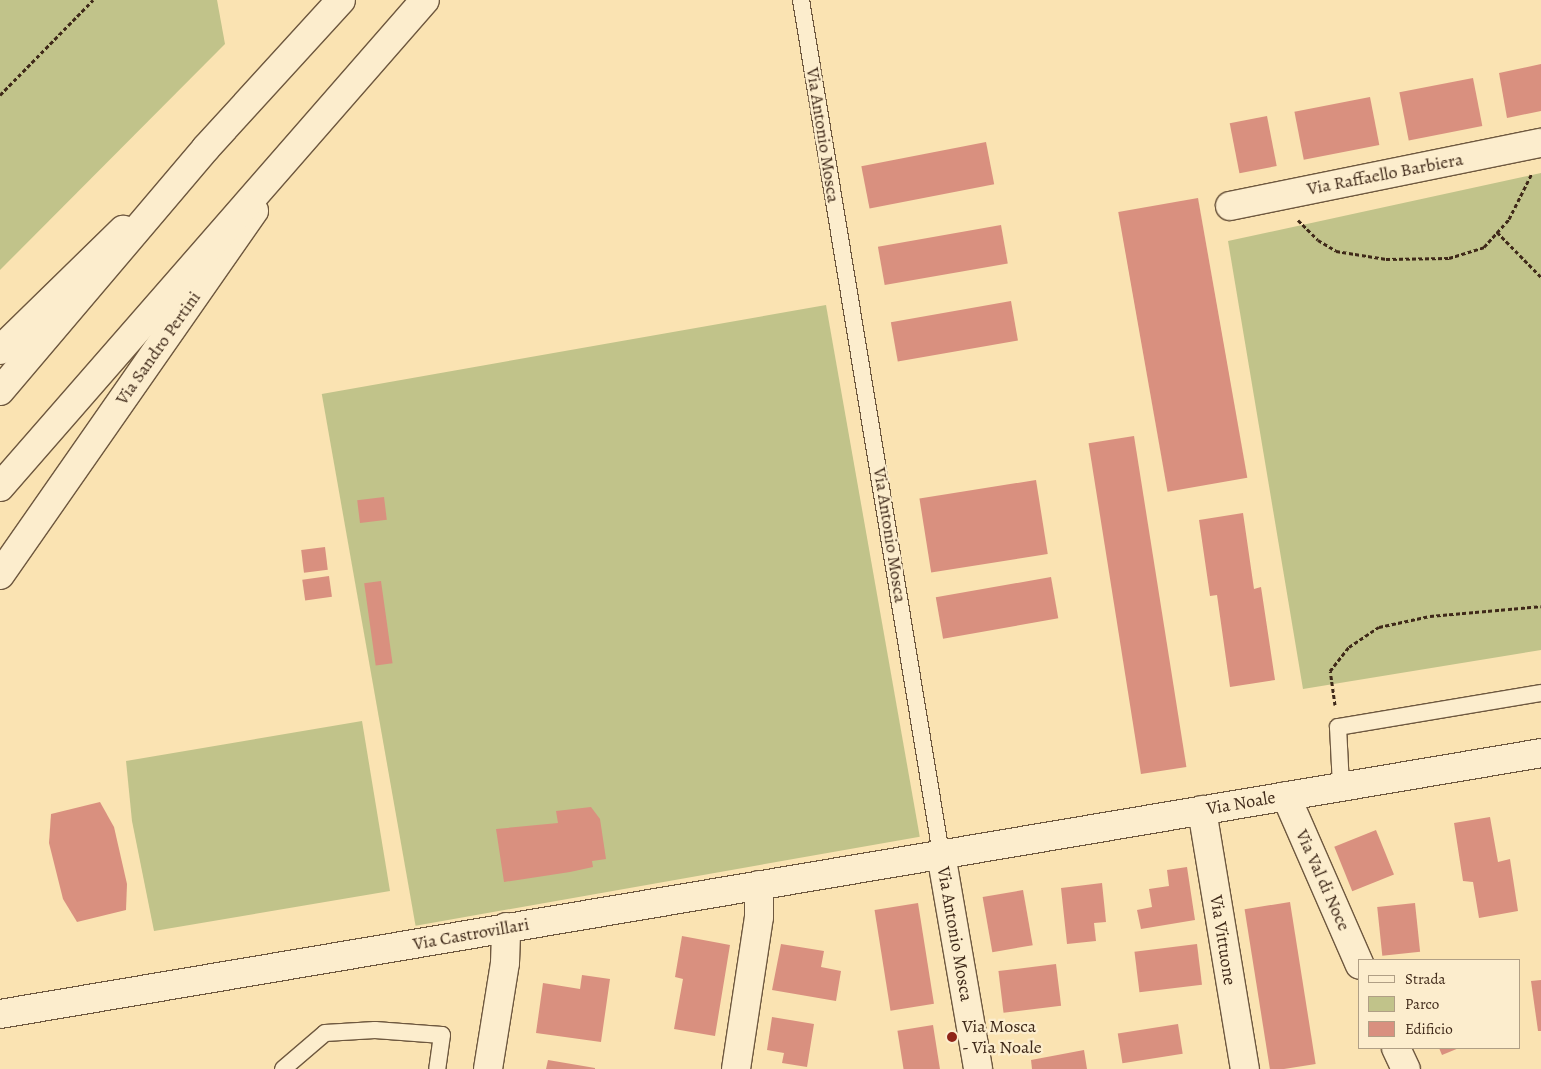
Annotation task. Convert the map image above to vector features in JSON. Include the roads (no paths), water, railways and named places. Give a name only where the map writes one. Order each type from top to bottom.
[{"type":"street","points":[[0,391],[206,148],[341,0]]},
{"type":"street","name":"Via Sandro Pertini","points":[[0,487],[317,121],[425,0]]},
{"type":"street","name":"Via Sandro Pertini","points":[[0,575],[317,121]]},
{"type":"street","name":"Via Raffaello Barbiera","points":[[1230,206],[1541,143]]},
{"type":"street","points":[[0,350],[206,148]]},
{"type":"street","name":"Via Noale","points":[[941,854],[1541,753]]},
{"type":"street","name":"Via Val di Noce","points":[[1286,796],[1358,959]]},
{"type":"street","name":"Via Vittuone","points":[[1202,810],[1245,1069]]},
{"type":"street","name":"Via Castrovillari","points":[[0,1014],[941,854]]},
{"type":"street","name":"Via Antonio Mosca","points":[[941,854],[978,1069]]},
{"type":"street","points":[[736,1069],[759,917],[759,885]]},
{"type":"street","points":[[488,1069],[505,962],[506,927]]},
{"type":"street","points":[[1396,1049],[1406,1069]]},
{"type":"lane","name":"Via Antonio Mosca","points":[[801,0],[941,854]]},
{"type":"lane","points":[[1341,786],[1338,727],[1541,693]]},
{"type":"lane","points":[[289,1067],[325,1034],[375,1030],[442,1035],[437,1069]]},
{"type":"place","name":"Via Mosca - Via Noale","points":[[952,1037]]}]
